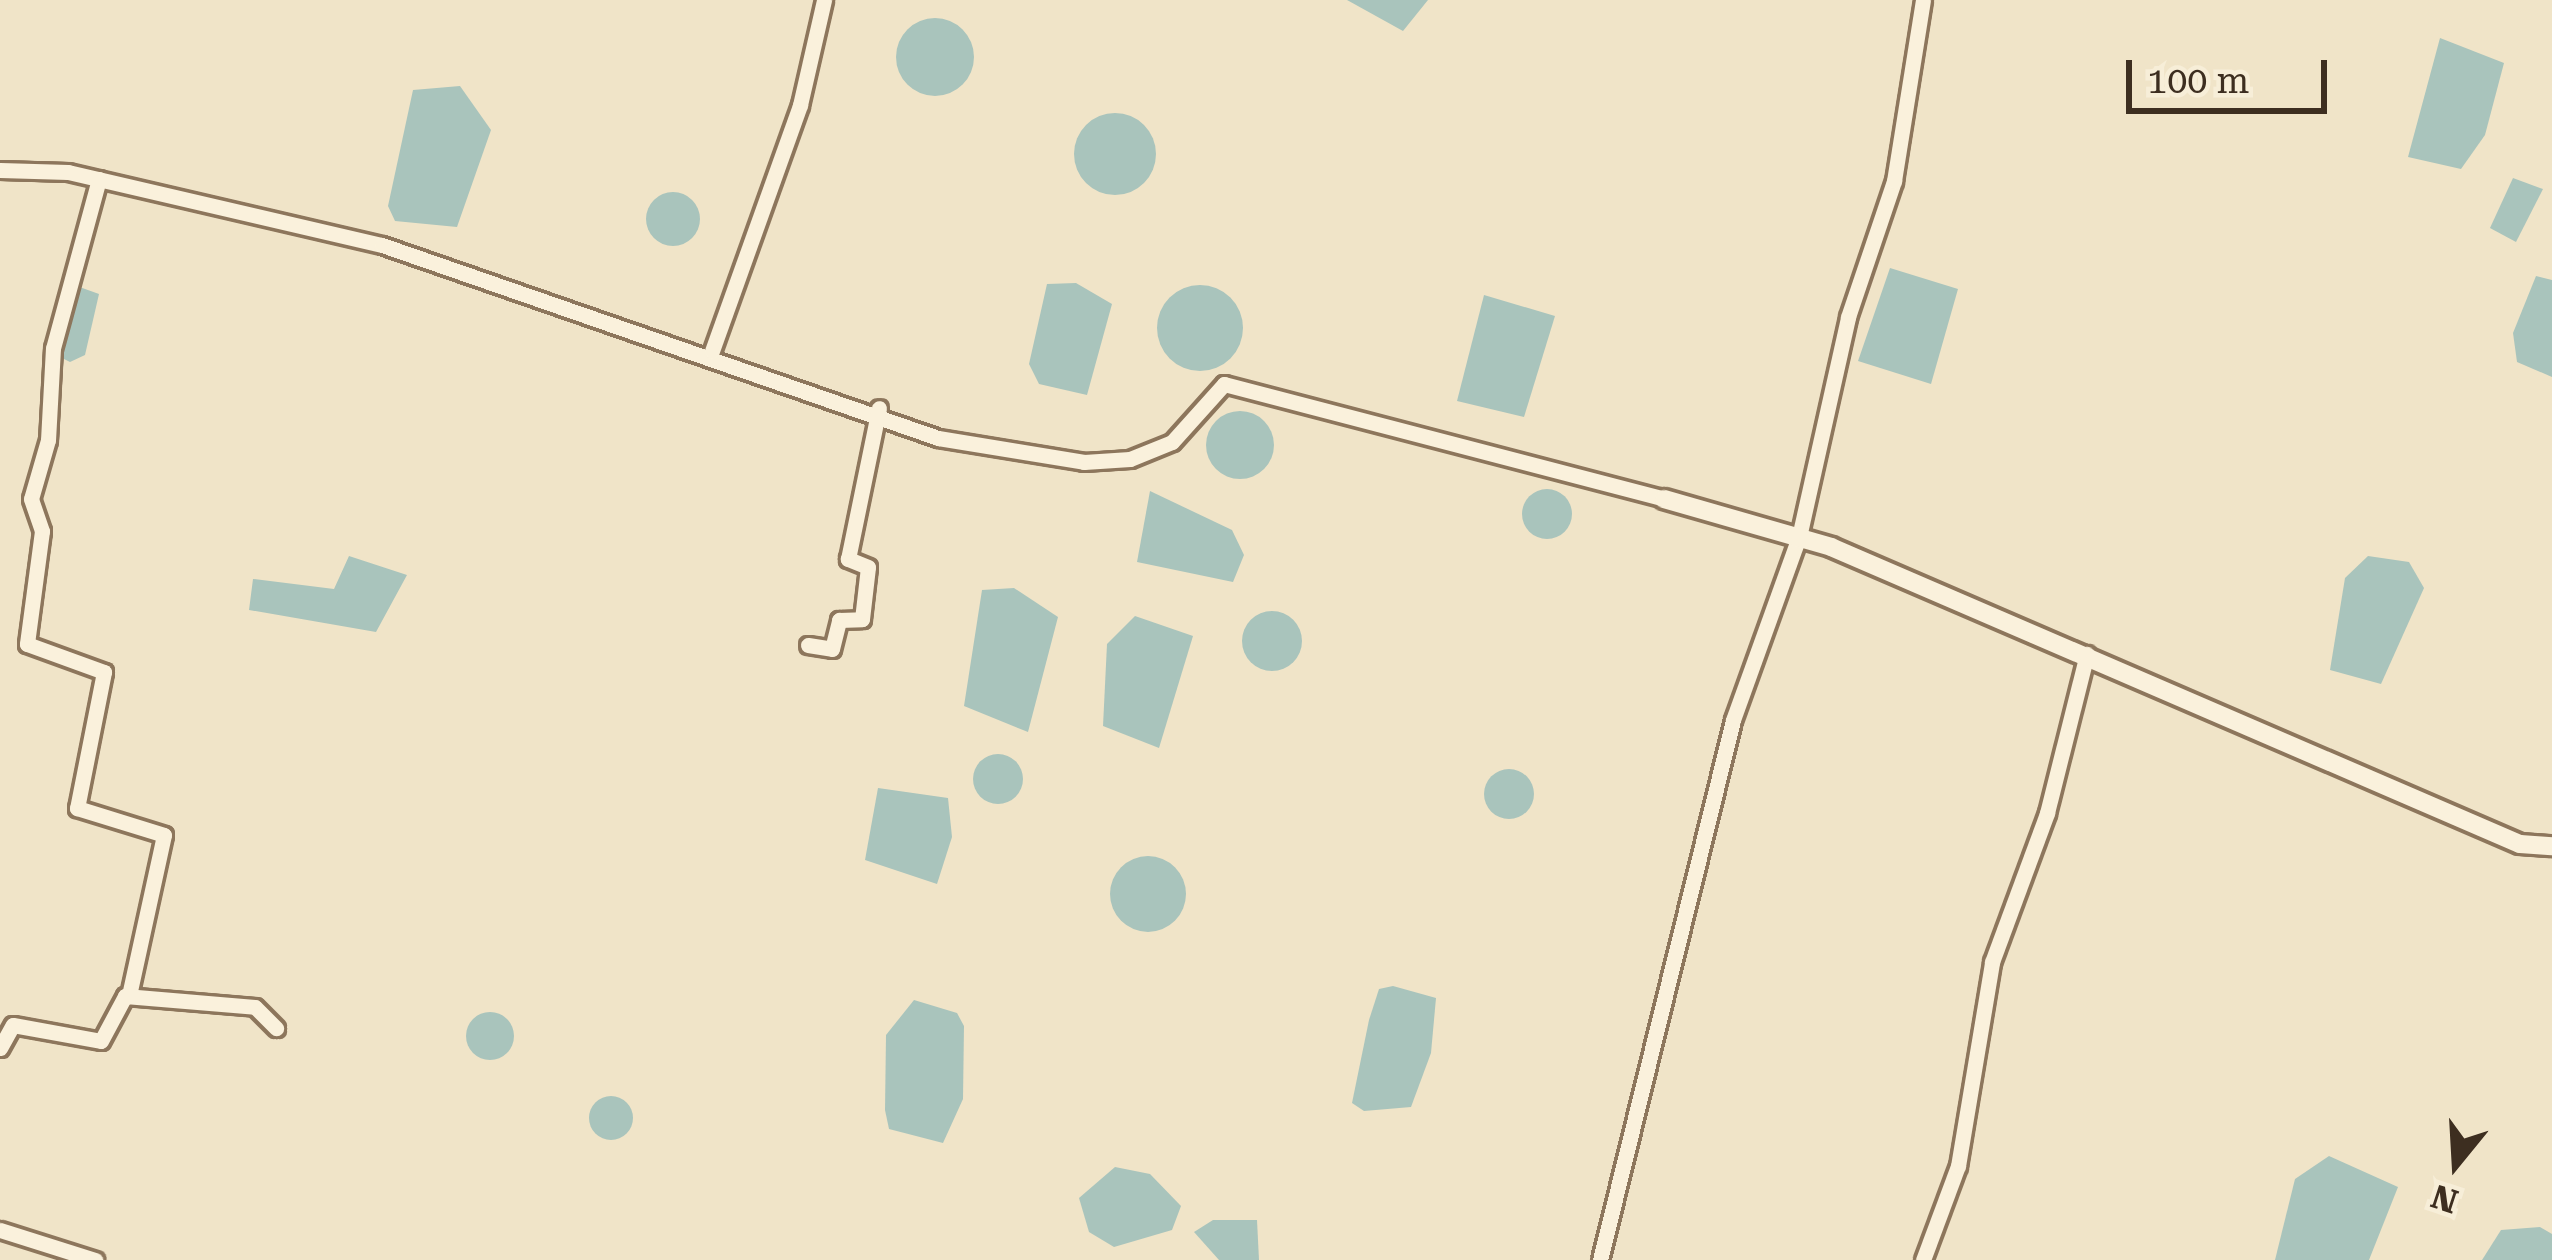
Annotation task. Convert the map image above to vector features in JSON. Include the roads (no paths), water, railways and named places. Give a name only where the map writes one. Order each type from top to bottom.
[{"type":"street","points":[[712,351],[800,105],[824,0]]},
{"type":"street","points":[[1600,1260],[1733,720],[1799,537],[1848,317],[1894,181],[1923,0]]},
{"type":"street","points":[[0,170],[99,178],[382,245],[879,408],[938,438],[1084,463],[1172,442],[1224,384],[1664,499],[1799,537],[2086,654],[2520,844],[2552,846]]},
{"type":"street","points":[[0,1048],[13,1025],[101,1041],[129,996],[164,835],[76,808],[104,672],[28,644],[42,531],[31,499],[48,440],[53,349],[99,178]]},
{"type":"street","points":[[808,645],[832,649],[839,620],[862,619],[868,567],[848,559],[879,408]]},
{"type":"street","points":[[1923,1260],[1958,1166],[1992,962],[2047,813],[2086,654]]},
{"type":"street","points":[[129,996],[255,1007],[276,1028]]},
{"type":"street","points":[[0,1231],[95,1260]]},
{"type":"water","points":[[1347,0],[1428,0],[1403,31]]},
{"type":"water","points":[[935,18],[963,29],[974,57],[963,85],[935,96],[907,85],[896,57],[907,29]]},
{"type":"water","points":[[2440,38],[2504,63],[2485,135],[2461,169],[2408,157]]},
{"type":"water","points":[[460,86],[491,130],[457,227],[395,221],[388,206],[413,90]]},
{"type":"water","points":[[1115,113],[1144,125],[1156,154],[1144,183],[1115,195],[1086,183],[1074,154],[1086,125]]},
{"type":"water","points":[[2513,178],[2543,189],[2516,242],[2490,228]]},
{"type":"water","points":[[673,192],[692,200],[700,219],[692,238],[673,246],[654,238],[646,219],[654,200]]},
{"type":"water","points":[[1890,268],[1958,289],[1931,384],[1858,361]]},
{"type":"water","points":[[2536,276],[2552,280],[2552,377],[2517,362],[2513,333]]},
{"type":"water","points":[[1076,283],[1112,304],[1087,395],[1039,384],[1029,364],[1047,284]]},
{"type":"water","points":[[74,285],[99,294],[85,355],[70,362],[56,355]]},
{"type":"water","points":[[1200,285],[1231,297],[1243,328],[1231,359],[1200,371],[1169,359],[1157,328],[1169,297]]},
{"type":"water","points":[[1484,295],[1555,316],[1524,417],[1457,401]]},
{"type":"water","points":[[1240,411],[1264,421],[1274,445],[1264,469],[1240,479],[1216,469],[1206,445],[1216,421]]},
{"type":"water","points":[[1547,489],[1564,497],[1572,514],[1564,531],[1547,539],[1530,531],[1522,514],[1530,497]]},
{"type":"water","points":[[1150,491],[1232,530],[1244,555],[1233,582],[1137,562]]},
{"type":"water","points":[[349,556],[407,575],[376,632],[249,610],[253,579],[334,589]]},
{"type":"water","points":[[2368,556],[2409,562],[2424,588],[2381,684],[2330,670],[2345,578]]},
{"type":"water","points":[[1014,588],[1058,617],[1028,732],[964,706],[982,590]]},
{"type":"water","points":[[1272,611],[1293,620],[1302,641],[1293,662],[1272,671],[1251,662],[1242,641],[1251,620]]},
{"type":"water","points":[[1135,616],[1193,636],[1159,748],[1103,726],[1107,644]]},
{"type":"water","points":[[998,754],[1015,762],[1023,779],[1015,796],[998,804],[981,796],[973,779],[981,762]]},
{"type":"water","points":[[1509,769],[1527,776],[1534,794],[1527,812],[1509,819],[1491,812],[1484,794],[1491,776]]},
{"type":"water","points":[[878,788],[948,798],[952,837],[937,884],[865,860]]},
{"type":"water","points":[[1148,856],[1163,858],[1175,867],[1184,879],[1184,909],[1175,921],[1163,930],[1148,932],[1133,930],[1121,921],[1112,909],[1110,894],[1112,879],[1121,867],[1133,858]]},
{"type":"water","points":[[1393,986],[1436,998],[1431,1053],[1411,1107],[1364,1111],[1352,1103],[1369,1020],[1379,989]]},
{"type":"water","points":[[914,1000],[957,1013],[964,1026],[963,1099],[943,1143],[889,1129],[885,1110],[886,1035]]},
{"type":"water","points":[[490,1012],[507,1019],[514,1036],[507,1053],[490,1060],[473,1053],[466,1036],[473,1019]]},
{"type":"water","points":[[611,1096],[626,1103],[633,1118],[626,1133],[611,1140],[596,1133],[589,1118],[596,1103]]},
{"type":"water","points":[[2329,1156],[2398,1187],[2369,1260],[2275,1260],[2295,1179]]},
{"type":"water","points":[[1115,1167],[1150,1174],[1181,1206],[1172,1230],[1114,1247],[1089,1232],[1079,1198]]},
{"type":"water","points":[[1213,1220],[1257,1220],[1259,1260],[1219,1260],[1194,1232]]},
{"type":"water","points":[[2540,1227],[2552,1234],[2552,1260],[2482,1260],[2501,1230]]}]
